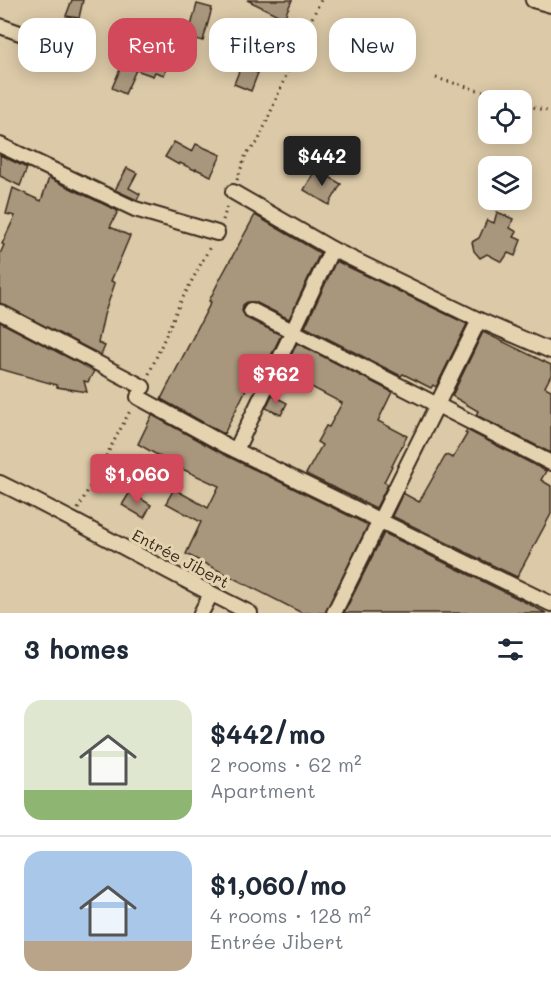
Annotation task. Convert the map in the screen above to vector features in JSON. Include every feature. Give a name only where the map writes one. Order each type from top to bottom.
[{"type":"street","points":[[533,0],[551,5]]},
{"type":"street","points":[[0,26],[18,32]]},
{"type":"street","points":[[0,145],[135,209],[218,233]]},
{"type":"street","points":[[232,192],[332,249],[479,320],[551,351]]},
{"type":"street","points":[[236,450],[332,249]]},
{"type":"street","points":[[251,310],[551,463]]},
{"type":"street","points":[[0,312],[141,392],[236,450],[551,604]]},
{"type":"street","points":[[334,613],[479,320]]},
{"type":"street","name":"Entrée Jibert","points":[[0,483],[250,613]]},
{"type":"street","points":[[201,613],[211,594]]},
{"type":"path","points":[[73,519],[141,392],[180,303],[218,233],[246,154],[258,142],[300,42],[321,0]]},
{"type":"path","points":[[436,78],[478,90]]},
{"type":"path","points":[[532,107],[551,112]]},
{"type":"building","points":[[72,0],[83,0],[79,18],[66,16]]},
{"type":"building","points":[[247,0],[292,0],[284,18]]},
{"type":"building","points":[[197,4],[212,8],[203,41],[197,39],[197,18],[193,18]]},
{"type":"building","points":[[119,72],[135,72],[125,94],[112,88]]},
{"type":"building","points":[[142,72],[155,72],[153,76]]},
{"type":"building","points":[[239,72],[258,73],[251,91],[234,84]]},
{"type":"building","points":[[174,142],[192,152],[196,144],[221,155],[211,176],[180,163],[179,165],[165,157]]},
{"type":"building","points":[[0,155],[27,168],[20,186],[0,176]]},
{"type":"building","points":[[127,168],[137,173],[129,188],[140,194],[137,200],[115,190]]},
{"type":"building","points":[[316,169],[341,184],[329,205],[304,190]]},
{"type":"building","points":[[49,178],[118,211],[110,227],[130,236],[111,281],[115,283],[104,315],[98,343],[105,346],[101,355],[0,303],[0,254],[4,245],[2,244],[15,216],[6,214],[13,188],[41,201]]},
{"type":"building","points":[[497,212],[513,219],[510,228],[517,232],[514,237],[521,240],[515,256],[508,253],[502,262],[487,254],[480,258],[474,251],[472,242],[479,238],[487,220],[494,223]]},
{"type":"building","points":[[255,215],[320,253],[289,319],[255,302],[247,302],[243,305],[242,311],[246,318],[281,335],[267,364],[260,361],[224,434],[161,399],[211,302],[209,301],[220,279]]},
{"type":"building","points":[[336,261],[467,324],[436,387],[433,385],[431,388],[403,374],[401,376],[305,327]]},
{"type":"building","points":[[0,322],[94,371],[88,382],[84,381],[87,392],[57,387],[57,385],[0,369]]},
{"type":"building","points":[[483,332],[551,365],[551,375],[545,387],[551,390],[551,453],[476,415],[478,411],[452,396]]},
{"type":"building","points":[[297,343],[392,392],[378,421],[407,436],[384,482],[388,484],[376,508],[306,474],[322,445],[317,442],[326,426],[329,427],[342,403],[283,372]]},
{"type":"building","points":[[272,395],[287,403],[281,415],[266,408]]},
{"type":"building","points":[[152,415],[223,454],[368,525],[325,613],[302,613],[186,554],[201,522],[166,503],[174,489],[208,508],[219,486],[178,467],[138,444]]},
{"type":"building","points":[[467,430],[546,471],[541,480],[551,486],[551,514],[517,577],[392,516],[403,493],[419,502],[446,455],[453,458]]},
{"type":"building","points":[[130,492],[151,505],[144,518],[122,505]]},
{"type":"building","points":[[384,533],[527,603],[546,613],[344,613]]}]
